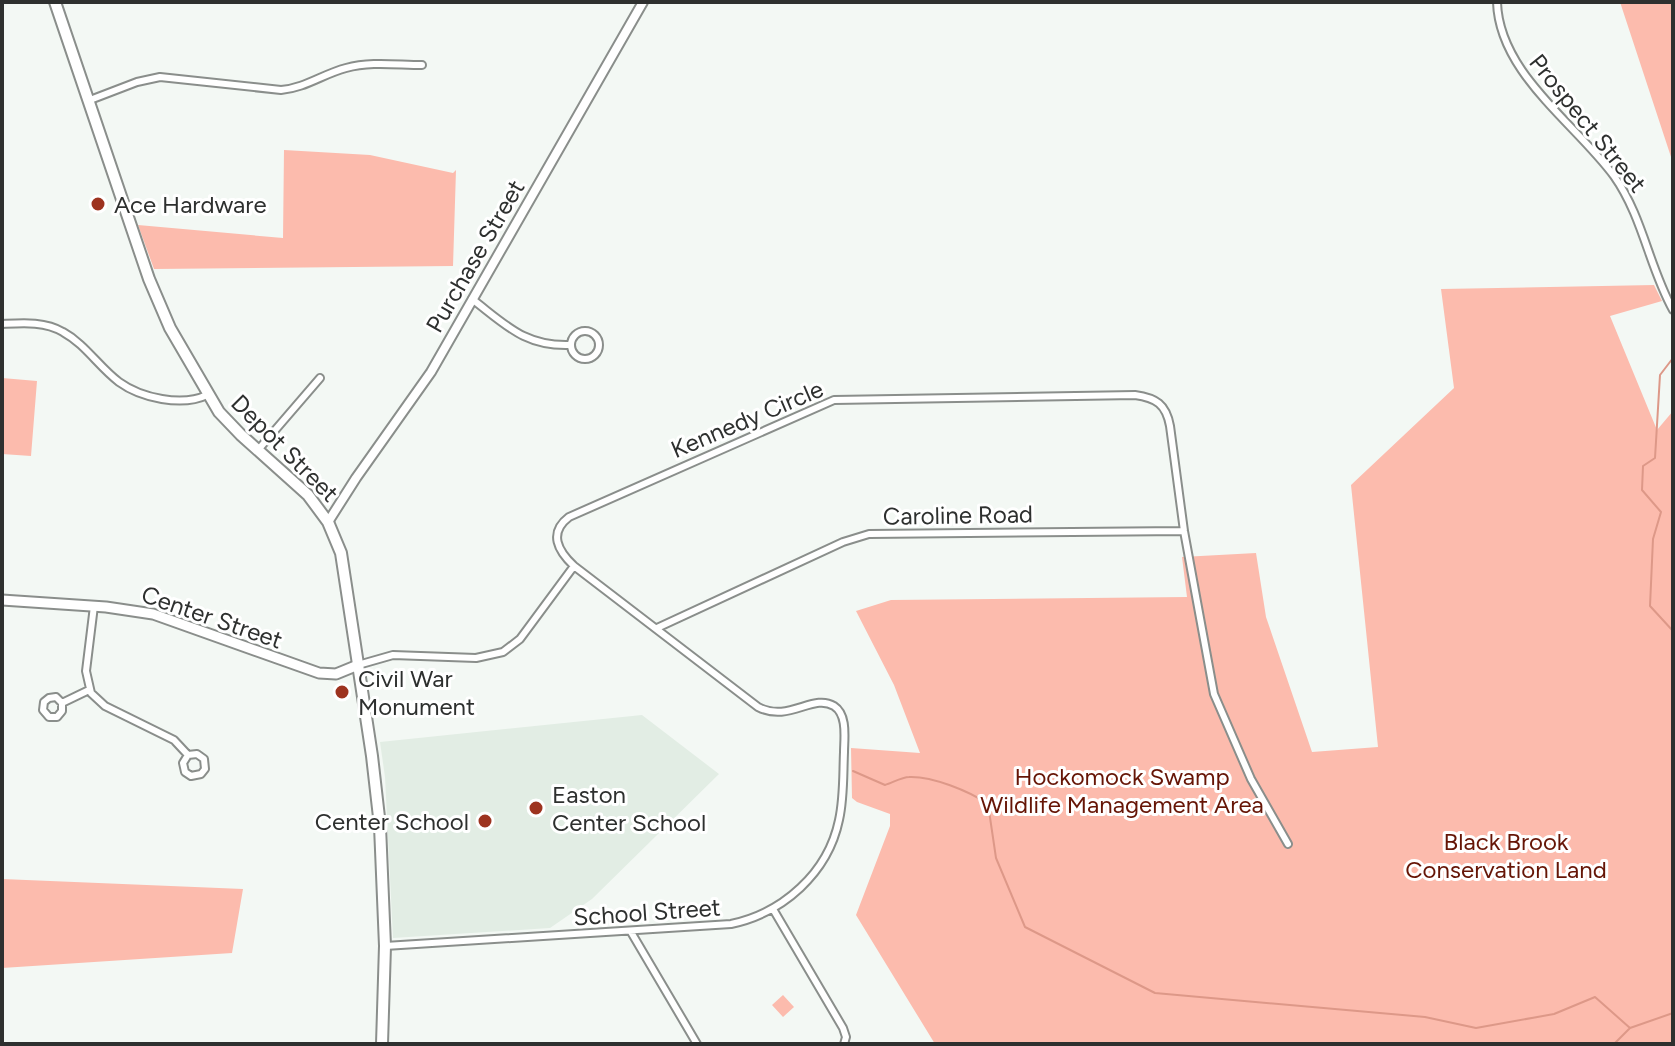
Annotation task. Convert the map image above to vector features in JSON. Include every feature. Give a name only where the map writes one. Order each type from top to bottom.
[{"type":"highway","name":"Depot Street","points":[[55,2],[165,319],[207,395],[230,424],[298,484],[328,522],[346,571],[380,826],[385,946],[382,1044]]},
{"type":"main road","name":"Center Street","points":[[2,600],[94,606],[164,617],[312,672],[336,674],[358,665]]},
{"type":"street","name":"Purchase Street","points":[[328,522],[431,372],[643,2]]},
{"type":"street","name":"Prospect Street","points":[[1497,2],[1500,28],[1514,60],[1613,175],[1631,203],[1660,285],[1673,310]]},
{"type":"street","points":[[90,100],[156,77],[281,90],[299,88],[338,70],[358,65],[422,65]]},
{"type":"street","points":[[472,299],[520,336],[549,345],[571,345]]},
{"type":"street","points":[[2,324],[38,324],[63,331],[121,383],[141,391],[179,402],[192,402],[207,395]]},
{"type":"street","points":[[584,331],[595,335],[599,347],[593,357],[582,359],[573,352],[571,345],[573,337],[584,331]]},
{"type":"street","points":[[258,450],[320,378]]},
{"type":"street","name":"Kennedy Circle","points":[[833,706],[811,704],[777,714],[764,710],[574,566],[563,555],[556,540],[560,525],[569,517],[816,406],[842,399],[1135,395],[1155,399],[1168,413],[1184,531],[1214,694],[1251,779],[1288,844]]},
{"type":"street","name":"Caroline Road","points":[[657,628],[843,542],[869,534],[1184,531]]},
{"type":"street","points":[[358,665],[393,655],[476,658],[507,650],[520,639],[574,566]]},
{"type":"street","points":[[94,606],[86,671],[89,690],[103,705],[174,740],[188,755]]},
{"type":"street","points":[[62,703],[89,690]]},
{"type":"street","name":"School Street","points":[[385,946],[731,924],[773,909],[796,892],[815,872],[837,830],[843,792],[844,728],[840,713],[833,706]]},
{"type":"street","points":[[773,909],[843,1028],[846,1037],[844,1044]]},
{"type":"street","points":[[631,932],[697,1044]]},
{"type":"shaded area","name":"Easton Center School","points":[[642,715],[719,774],[592,899],[550,928],[393,938],[385,777],[380,742]]},
{"type":"green space","points":[[1620,2],[1673,2],[1673,163]]},
{"type":"green space","points":[[284,150],[370,155],[453,173],[456,170],[453,266],[154,269],[138,225],[283,238]]},
{"type":"green space","points":[[1654,285],[1662,301],[1610,316],[1657,430],[1673,411],[1673,1044],[935,1044],[856,915],[890,826],[890,814],[852,798],[851,748],[920,753],[894,685],[856,611],[891,600],[1187,597],[1182,557],[1256,553],[1266,617],[1312,752],[1378,747],[1351,485],[1454,388],[1441,289]]},
{"type":"green space","points":[[2,378],[37,381],[31,456],[2,454]]},
{"type":"green space","points":[[2,879],[243,889],[232,953],[2,968]]},
{"type":"green space","points":[[783,995],[794,1007],[783,1017],[772,1005]]},
{"type":"waterway","points":[[1673,358],[1660,375],[1655,458],[1643,466],[1642,490],[1661,512],[1653,539],[1650,606],[1673,631]]},
{"type":"waterway","points":[[853,771],[885,785],[906,777],[928,779],[961,789],[988,804],[996,858],[1025,927],[1155,993],[1425,1017],[1476,1028],[1554,1014],[1595,997],[1630,1028]]},
{"type":"waterway","points":[[1614,1044],[1630,1028],[1673,1013]]},
{"type":"place","name":"Ace Hardware","points":[[98,204]]},
{"type":"place","name":"Civil War Monument","points":[[342,692]]},
{"type":"place","name":"Easton Center School","points":[[536,808]]},
{"type":"place","name":"Center School","points":[[485,821]]},
{"type":"park label","name":"Hockomock Swamp Wildlife Management Area","points":[[1122,790]]},
{"type":"park label","name":"Black Brook Conservation Land","points":[[1506,855]]}]
